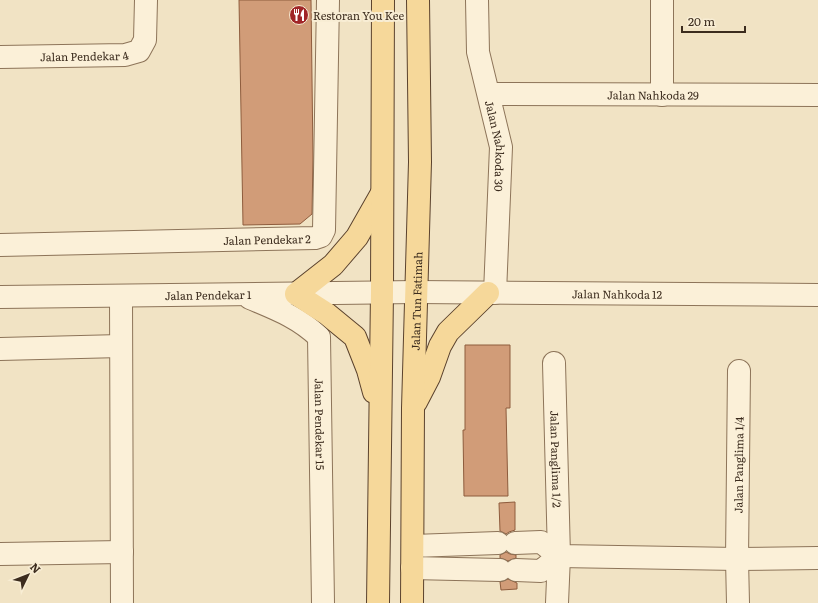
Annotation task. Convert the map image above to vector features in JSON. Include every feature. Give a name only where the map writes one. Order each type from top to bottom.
[{"type":"main road","points":[[378,603],[383,192],[383,0]]},
{"type":"main road","name":"Jalan Tun Fatimah","points":[[412,603],[413,408],[420,162],[418,0]]},
{"type":"main road","points":[[380,409],[368,370],[355,337],[327,314],[296,294],[333,265],[357,237],[383,192]]},
{"type":"main road","points":[[413,408],[429,376],[440,346],[448,332],[491,293]]},
{"type":"main road","points":[[390,603],[390,561],[394,552],[400,548],[413,546]]},
{"type":"street","name":"Jalan Pendekar 4","points":[[0,57],[125,55],[139,51],[145,40],[146,0]]},
{"type":"street","name":"Jalan Pendekar 2","points":[[0,245],[315,238],[320,236],[324,230],[328,0]]},
{"type":"street","name":"Jalan Nahkoda 30","points":[[477,0],[478,52],[501,147],[491,293]]},
{"type":"street","points":[[662,0],[662,94]]},
{"type":"street","name":"Jalan Nahkoda 29","points":[[488,94],[818,95]]},
{"type":"street","name":"Jalan Pendekar 1","points":[[0,297],[416,292]]},
{"type":"street","name":"Jalan Nahkoda 12","points":[[416,292],[818,294]]},
{"type":"street","name":"Jalan Pendekar 15","points":[[240,294],[282,311],[307,325],[319,337],[323,603]]},
{"type":"street","points":[[121,296],[122,603]]},
{"type":"street","points":[[0,349],[121,346]]},
{"type":"street","name":"Jalan Panglima 1/2","points":[[554,363],[559,556],[557,603]]},
{"type":"street","name":"Jalan Panglima 1/4","points":[[738,603],[739,371]]},
{"type":"street","points":[[413,546],[541,542],[559,556],[737,559],[818,558]]},
{"type":"street","points":[[0,554],[122,552]]},
{"type":"street","points":[[412,568],[541,571],[559,556]]},
{"type":"building","points":[[239,0],[311,0],[313,158],[312,214],[300,224],[243,225]]},
{"type":"building","points":[[465,345],[510,345],[510,408],[506,408],[508,496],[464,496],[463,430],[465,430]]},
{"type":"building","points":[[515,502],[515,530],[506,534],[500,531],[499,503]]},
{"type":"building","points":[[506,552],[516,555],[516,558],[508,561],[500,558],[500,555]]},
{"type":"building","points":[[508,579],[517,583],[517,589],[501,590],[500,582]]},
{"type":"place","name":"Restoran You Kee","points":[[299,15]]}]
